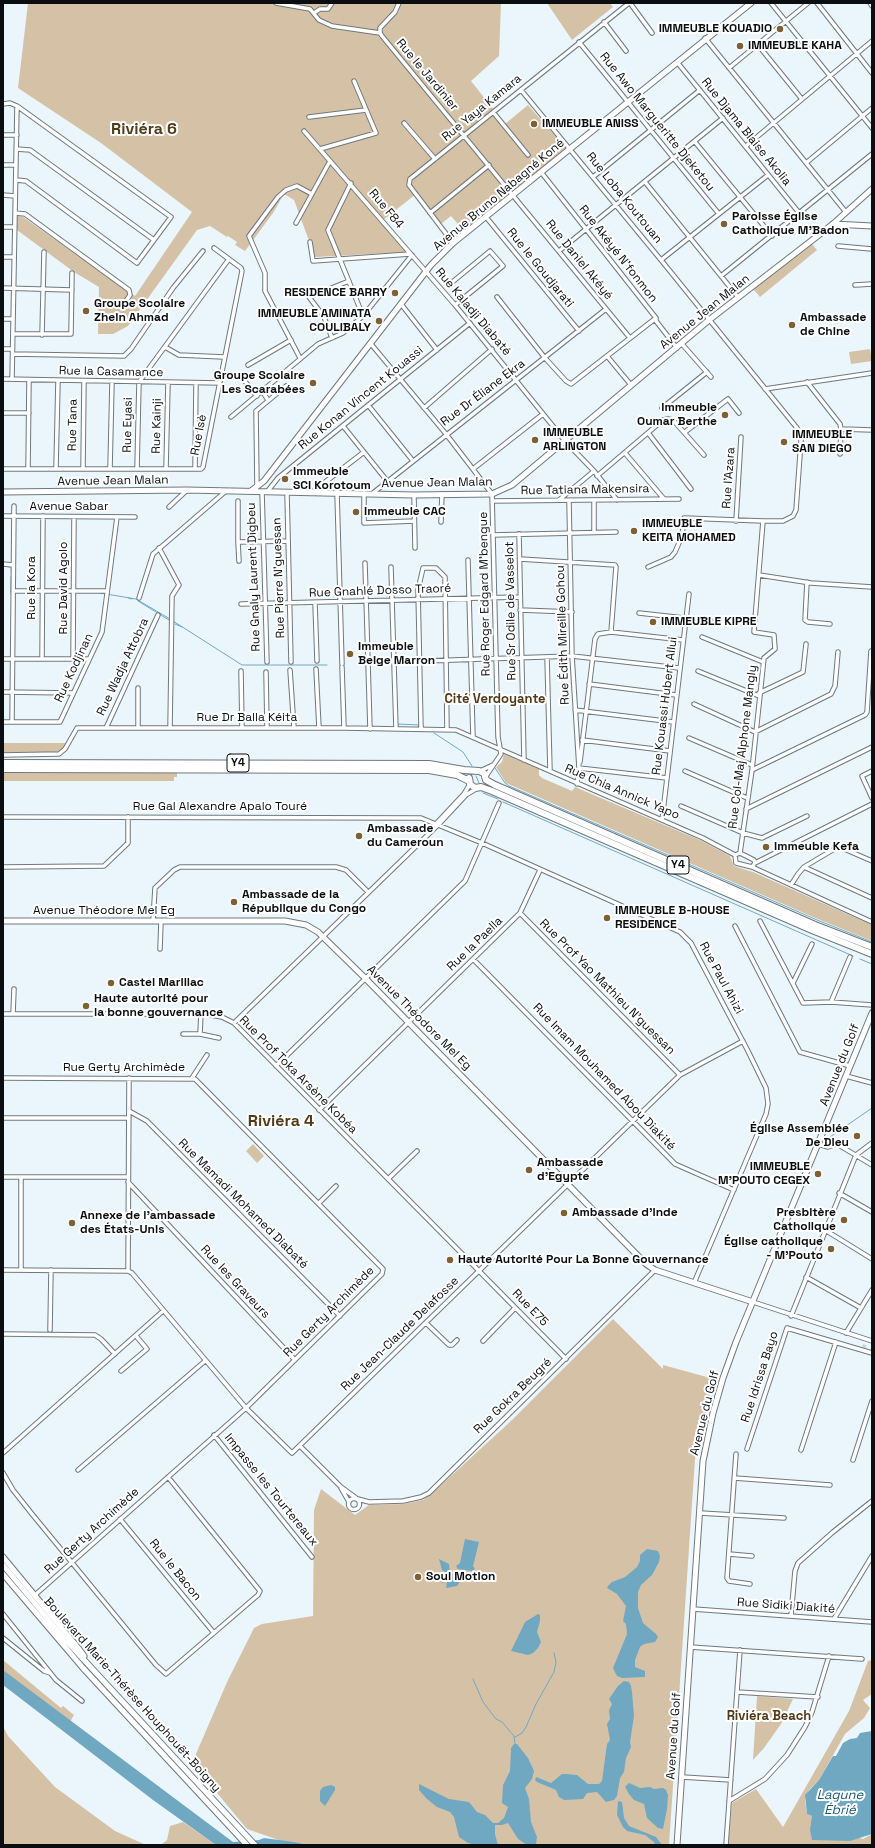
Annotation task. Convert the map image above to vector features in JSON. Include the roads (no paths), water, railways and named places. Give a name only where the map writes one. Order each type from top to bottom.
[{"type":"highway","name":"Y4","points":[[3,763],[429,764],[473,772]]},
{"type":"highway","name":"Y4","points":[[3,769],[429,770],[457,775],[469,783]]},
{"type":"highway","points":[[480,771],[486,778],[479,788],[469,783],[470,775],[473,772],[480,771]]},
{"type":"highway","name":"Y4","points":[[486,778],[502,788],[807,922],[872,947]]},
{"type":"highway","name":"Y4","points":[[479,788],[492,791],[812,930],[872,954]]},
{"type":"main road","name":"Avenue Bruno Nabagné Koné","points":[[250,492],[264,481],[426,271],[453,243],[705,38],[751,3]]},
{"type":"main road","points":[[833,224],[872,189]]},
{"type":"main road","points":[[833,224],[872,226]]},
{"type":"main road","name":"Avenue Jean Malan","points":[[3,492],[187,490],[414,495],[492,494],[512,485],[709,320],[833,224]]},
{"type":"main road","name":"Avenue Théodore Mel Eg","points":[[3,921],[285,921],[306,925],[323,936],[569,1184],[646,1264],[655,1270],[753,1302]]},
{"type":"main road","name":"Avenue du Golf","points":[[677,1845],[690,1646],[696,1609],[703,1461],[714,1407],[728,1362],[872,1013]]},
{"type":"main road","points":[[3,1557],[79,1649],[88,1664]]},
{"type":"main road","name":"Boulevard Marie-Thérèse Houphouët-Boigny","points":[[3,1564],[61,1635],[248,1841]]},
{"type":"main road","name":"Boulevard Marie-Thérèse Houphouët-Boigny","points":[[3,1574],[83,1668],[248,1841],[255,1845]]},
{"type":"street","points":[[276,3],[310,9],[319,20],[332,26],[380,33],[382,25],[395,12],[399,3]]},
{"type":"street","points":[[314,12],[320,9],[328,9],[332,3]]},
{"type":"street","points":[[629,3],[652,33]]},
{"type":"street","name":"Rue Yaya Kamara","points":[[453,243],[409,185],[410,179],[629,3]]},
{"type":"street","points":[[771,3],[872,128]]},
{"type":"street","points":[[729,68],[808,3]]},
{"type":"street","points":[[816,3],[872,72]]},
{"type":"street","points":[[604,22],[626,51]]},
{"type":"street","name":"Rue le Jardinier","points":[[380,33],[513,195]]},
{"type":"street","points":[[705,38],[846,211]]},
{"type":"street","points":[[746,146],[801,98],[872,41]]},
{"type":"street","name":"Rue Awo Margueritte Djeketou","points":[[579,42],[720,214]]},
{"type":"street","points":[[758,45],[801,98]]},
{"type":"street","name":"Rue Djama Blaise Akolia","points":[[677,62],[800,214]]},
{"type":"street","points":[[320,149],[376,134],[354,81]]},
{"type":"street","name":"Rue Loba Koutouan","points":[[521,90],[797,428],[802,441],[795,514],[783,521],[763,521]]},
{"type":"street","points":[[593,177],[700,90]]},
{"type":"street","points":[[3,104],[10,103],[17,106],[171,217],[137,263],[26,181],[16,180]]},
{"type":"street","points":[[12,379],[17,106]]},
{"type":"street","points":[[806,162],[872,108]]},
{"type":"street","points":[[308,117],[366,110]]},
{"type":"street","points":[[493,112],[528,155]]},
{"type":"street","points":[[559,251],[587,230],[615,204],[645,182],[723,118]]},
{"type":"street","points":[[404,123],[435,159]]},
{"type":"street","name":"Rue F84","points":[[304,131],[426,271]]},
{"type":"street","points":[[3,135],[17,135]]},
{"type":"street","points":[[695,142],[772,236]]},
{"type":"street","points":[[16,149],[30,150],[154,240]]},
{"type":"street","points":[[721,276],[800,214],[872,154]]},
{"type":"street","points":[[296,223],[330,161]]},
{"type":"street","points":[[3,165],[16,165]]},
{"type":"street","points":[[430,213],[489,165]]},
{"type":"street","name":"Rue Akéyé N'fonmon","points":[[541,172],[656,318],[656,321],[677,348]]},
{"type":"street","points":[[661,260],[768,175]]},
{"type":"street","points":[[645,182],[738,298]]},
{"type":"street","points":[[351,184],[328,230],[363,316]]},
{"type":"street","points":[[300,358],[265,291],[265,273],[249,236],[278,198],[286,190],[297,186],[312,194]]},
{"type":"street","points":[[3,195],[15,196]]},
{"type":"street","name":"Rue Daniel Akéyé","points":[[513,195],[630,338]]},
{"type":"street","points":[[15,213],[25,214],[129,290],[130,295],[126,301]]},
{"type":"street","name":"Rue le Goudjarati","points":[[486,217],[579,331]]},
{"type":"street","points":[[3,227],[15,227]]},
{"type":"street","points":[[310,242],[313,261],[411,254]]},
{"type":"street","points":[[838,246],[872,249]]},
{"type":"street","name":"Rue Isè","points":[[3,469],[166,469],[203,467],[242,271],[241,268],[214,248]]},
{"type":"street","points":[[3,349],[13,352],[124,356],[131,349],[173,288],[203,250]]},
{"type":"street","points":[[450,284],[490,251],[503,266],[455,305]]},
{"type":"street","points":[[42,335],[44,252]]},
{"type":"street","points":[[231,417],[318,344],[343,333],[363,316],[411,254]]},
{"type":"street","points":[[3,257],[14,257]]},
{"type":"street","points":[[139,382],[229,259]]},
{"type":"street","name":"Rue Kaladji Diabaté","points":[[426,271],[470,322],[565,441]]},
{"type":"street","points":[[13,334],[71,334],[72,272]]},
{"type":"street","points":[[332,338],[324,317],[308,297],[349,281]]},
{"type":"street","points":[[855,285],[872,284]]},
{"type":"street","points":[[3,288],[72,290]]},
{"type":"street","points":[[497,297],[545,358],[566,381],[571,384],[656,318]]},
{"type":"street","points":[[401,304],[437,350]]},
{"type":"street","name":"Rue Dr Éliane Ekra","points":[[373,493],[446,434],[545,358],[606,308]]},
{"type":"street","points":[[3,319],[13,319]]},
{"type":"street","name":"Rue Konan Vincent Kouassi","points":[[264,492],[278,478],[470,322]]},
{"type":"street","points":[[248,366],[290,340]]},
{"type":"street","points":[[371,344],[446,434],[492,494]]},
{"type":"street","points":[[682,344],[711,377]]},
{"type":"street","points":[[165,347],[179,355],[224,357]]},
{"type":"street","points":[[424,408],[492,350]]},
{"type":"street","points":[[607,356],[631,385]]},
{"type":"street","points":[[662,408],[707,372]]},
{"type":"street","points":[[765,389],[872,373]]},
{"type":"street","name":"Rue la Casamance","points":[[3,379],[220,384]]},
{"type":"street","points":[[243,379],[256,396]]},
{"type":"street","points":[[28,469],[30,380]]},
{"type":"street","points":[[56,468],[58,380]]},
{"type":"street","name":"Rue Tana","points":[[83,469],[84,381]]},
{"type":"street","points":[[110,469],[112,382]]},
{"type":"street","name":"Rue Eyasi","points":[[137,469],[139,382]]},
{"type":"street","points":[[806,382],[840,424],[840,454]]},
{"type":"street","name":"Rue Kainji","points":[[166,469],[168,383]]},
{"type":"street","points":[[195,468],[196,383]]},
{"type":"street","points":[[257,488],[256,411],[286,386]]},
{"type":"street","points":[[262,391],[268,400]]},
{"type":"street","points":[[685,432],[728,399],[739,413]]},
{"type":"street","points":[[368,405],[413,461]]},
{"type":"street","points":[[3,413],[29,413]]},
{"type":"street","points":[[473,469],[543,414]]},
{"type":"street","points":[[597,476],[649,434],[663,420],[668,419],[673,420],[685,432],[704,455]]},
{"type":"street","points":[[343,426],[388,482]]},
{"type":"street","points":[[841,429],[872,430]]},
{"type":"street","points":[[649,434],[691,489]]},
{"type":"street","name":"Rue l'Azara","points":[[736,521],[742,437]]},
{"type":"street","points":[[565,441],[594,472],[617,500]]},
{"type":"street","points":[[311,493],[364,452]]},
{"type":"street","points":[[625,453],[664,499]]},
{"type":"street","points":[[558,501],[594,472]]},
{"type":"street","points":[[169,507],[187,490]]},
{"type":"street","points":[[139,598],[153,554],[226,491]]},
{"type":"street","name":"Rue Gnaly Laurent Digbeu","points":[[264,492],[264,604],[267,662]]},
{"type":"street","name":"Rue Pierre N'guessan","points":[[287,492],[291,662]]},
{"type":"street","points":[[337,493],[344,728]]},
{"type":"street","points":[[364,493],[364,523],[414,521]]},
{"type":"street","points":[[441,522],[442,494]]},
{"type":"street","name":"Rue Roger Edgard M'bengue","points":[[486,778],[501,754],[498,737],[492,494]]},
{"type":"street","points":[[414,495],[415,548]]},
{"type":"street","name":"Rue Tatiana Makensira","points":[[492,501],[679,499]]},
{"type":"street","points":[[594,500],[594,532]]},
{"type":"street","points":[[238,501],[239,561]]},
{"type":"street","name":"Rue Édith Mireille Gohou","points":[[569,501],[572,656],[579,768]]},
{"type":"street","points":[[12,722],[14,506]]},
{"type":"street","name":"Avenue Sabar","points":[[3,516],[135,517]]},
{"type":"street","name":"Rue la Kora","points":[[42,659],[43,516]]},
{"type":"street","name":"Rue David Agolo","points":[[73,659],[74,517]]},
{"type":"street","name":"Rue Kodjinan","points":[[3,722],[59,723],[102,632],[117,517]]},
{"type":"street","points":[[648,566],[671,557],[675,552],[682,536],[684,518],[763,521]]},
{"type":"street","name":"Rue Col-Maj Alphone Mangly","points":[[740,853],[752,770],[763,662],[764,658],[775,649],[774,635],[754,632],[763,521]]},
{"type":"street","points":[[493,535],[616,532]]},
{"type":"street","name":"Rue Sr Odile de Vasselot","points":[[519,534],[524,760]]},
{"type":"street","points":[[238,542],[288,541]]},
{"type":"street","points":[[159,548],[179,586],[172,596],[170,728]]},
{"type":"street","points":[[520,559],[615,565],[611,632]]},
{"type":"street","points":[[468,560],[473,736]]},
{"type":"street","points":[[365,563],[370,729]]},
{"type":"street","points":[[3,564],[14,564]]},
{"type":"street","points":[[391,567],[396,729]]},
{"type":"street","points":[[430,732],[423,728],[419,661],[418,590],[423,568],[436,568],[445,577],[444,599],[447,730]]},
{"type":"street","points":[[759,575],[807,582],[872,586]]},
{"type":"street","points":[[807,582],[805,620],[808,622],[830,624]]},
{"type":"street","points":[[13,591],[107,591]]},
{"type":"street","name":"Rue Kouassi Hubert Allui","points":[[662,820],[689,594]]},
{"type":"street","name":"Rue Gnahlé Dosso Traoré","points":[[241,604],[520,597]]},
{"type":"street","points":[[315,603],[317,661]]},
{"type":"street","points":[[520,610],[572,612]]},
{"type":"street","points":[[639,613],[711,621]]},
{"type":"street","name":"Rue Wadja Attobra","points":[[106,728],[158,615]]},
{"type":"street","points":[[577,784],[595,639],[598,634],[611,632],[683,640]]},
{"type":"street","points":[[702,637],[763,662]]},
{"type":"street","points":[[698,671],[759,695],[804,672],[806,644]]},
{"type":"street","points":[[694,704],[755,732],[831,694],[835,686],[838,652]]},
{"type":"street","points":[[752,770],[865,714],[867,712],[871,652]]},
{"type":"street","points":[[394,662],[572,656],[679,668]]},
{"type":"street","points":[[546,657],[550,772]]},
{"type":"street","points":[[3,659],[88,659]]},
{"type":"street","points":[[316,669],[319,728]]},
{"type":"street","points":[[290,670],[294,728]]},
{"type":"street","points":[[241,671],[242,728]]},
{"type":"street","points":[[266,672],[267,728]]},
{"type":"street","points":[[590,684],[676,695]]},
{"type":"street","points":[[138,688],[138,728]]},
{"type":"street","points":[[3,692],[73,693]]},
{"type":"street","points":[[575,710],[674,722]]},
{"type":"street","name":"Rue Dr Balla Kéita","points":[[3,755],[59,754],[65,749],[76,729],[106,728],[423,728],[456,730],[473,736],[500,750]]},
{"type":"street","points":[[689,738],[752,765]]},
{"type":"street","points":[[582,740],[670,750]]},
{"type":"street","points":[[746,809],[872,746]]},
{"type":"street","name":"Rue Chia Annick Yapo","points":[[500,750],[703,838],[735,855],[736,863],[753,865]]},
{"type":"street","points":[[480,771],[495,763]]},
{"type":"street","points":[[579,768],[667,778]]},
{"type":"street","points":[[685,771],[747,798]]},
{"type":"street","points":[[872,771],[862,776],[872,798]]},
{"type":"street","points":[[436,825],[464,794],[469,783]]},
{"type":"street","points":[[234,1023],[466,795],[479,788]]},
{"type":"street","points":[[276,1066],[465,881],[499,803]]},
{"type":"street","points":[[753,865],[872,804]]},
{"type":"street","points":[[681,806],[743,832],[762,838],[807,816]]},
{"type":"street","name":"Rue Gal Alexandre Apalo Touré","points":[[3,817],[413,817],[421,818],[436,825]]},
{"type":"street","points":[[3,867],[104,866],[128,843],[128,817]]},
{"type":"street","name":"Rue Paul Ahizi","points":[[436,825],[482,843],[540,870],[668,925],[684,934],[691,943],[766,1088],[768,1104],[766,1114],[694,1283]]},
{"type":"street","points":[[791,885],[804,868],[839,847],[872,861]]},
{"type":"street","points":[[735,855],[740,853],[752,858],[753,865]]},
{"type":"street","points":[[753,865],[791,885],[872,922]]},
{"type":"street","points":[[153,921],[155,888],[174,870],[180,867],[336,867],[346,870],[368,892]]},
{"type":"street","points":[[804,868],[872,898]]},
{"type":"street","name":"Rue la Paella","points":[[319,1110],[520,913],[540,870]]},
{"type":"street","name":"Rue Prof Yao Mathieu N'guessan","points":[[520,913],[680,1075]]},
{"type":"street","points":[[160,949],[161,921]]},
{"type":"street","points":[[760,921],[803,1003],[831,1002],[872,1005]]},
{"type":"street","points":[[735,926],[800,1052],[850,1066]]},
{"type":"street","points":[[793,983],[812,944]]},
{"type":"street","points":[[831,1002],[850,957]]},
{"type":"street","name":"Rue Imam Mouhamed Abou Diakité","points":[[473,959],[678,1167],[734,1190]]},
{"type":"street","points":[[13,1014],[14,989]]},
{"type":"street","name":"Rue Prof Toka Arsène Kobéa","points":[[3,1014],[201,1014],[214,1015],[234,1023],[480,1271]]},
{"type":"street","points":[[200,1034],[201,1014]]},
{"type":"street","points":[[183,1034],[200,1034],[219,1038]]},
{"type":"street","name":"Rue Jean-Claude Delafosse","points":[[300,1446],[569,1184],[632,1120],[680,1075],[743,1041]]},
{"type":"street","points":[[192,1078],[207,1055]]},
{"type":"street","points":[[846,1076],[872,1083]]},
{"type":"street","name":"Rue Gerty Archimède","points":[[3,1078],[192,1078],[199,1081],[383,1269],[382,1274],[246,1408],[35,1596]]},
{"type":"street","points":[[128,1271],[130,1078]]},
{"type":"street","name":"Rue Mamadi Mohamed Diabaté","points":[[129,1111],[147,1121],[340,1316]]},
{"type":"street","points":[[3,1118],[129,1118]]},
{"type":"street","points":[[791,1316],[839,1193],[856,1155],[872,1143]]},
{"type":"street","points":[[818,1144],[828,1147],[837,1144],[872,1165]]},
{"type":"street","points":[[388,1179],[418,1151]]},
{"type":"street","points":[[3,1177],[128,1177]]},
{"type":"street","points":[[21,1270],[22,1178]]},
{"type":"street","name":"Rue les Graveurs","points":[[128,1182],[295,1360]]},
{"type":"street","points":[[320,1203],[336,1186]]},
{"type":"street","points":[[839,1193],[872,1212]]},
{"type":"street","points":[[825,1230],[872,1259]]},
{"type":"street","points":[[3,1270],[128,1271],[136,1277],[246,1408],[290,1453],[300,1446]]},
{"type":"street","points":[[50,1330],[51,1270]]},
{"type":"street","name":"Rue Gokra Beugré","points":[[300,1446],[341,1487],[357,1499],[368,1502],[413,1500],[429,1492],[655,1270]]},
{"type":"street","name":"Rue E75","points":[[480,1271],[566,1359]]},
{"type":"street","points":[[806,1277],[861,1308]]},
{"type":"street","points":[[846,1333],[872,1290]]},
{"type":"street","points":[[753,1302],[866,1341],[872,1341]]},
{"type":"street","points":[[483,1341],[515,1308]]},
{"type":"street","points":[[3,1453],[163,1311]]},
{"type":"street","points":[[426,1323],[449,1345],[452,1345],[457,1340]]},
{"type":"street","name":"Rue Idrissa Bayo","points":[[747,1449],[786,1328],[789,1327],[864,1349],[872,1353]]},
{"type":"street","points":[[3,1334],[95,1336],[101,1339],[115,1354]]},
{"type":"street","points":[[121,1371],[147,1349],[136,1336]]},
{"type":"street","points":[[801,1450],[836,1342]]},
{"type":"street","points":[[78,1470],[205,1361]]},
{"type":"street","points":[[853,1460],[872,1401]]},
{"type":"street","name":"Impasse les Tourtereaux","points":[[214,1436],[312,1557]]},
{"type":"street","points":[[736,1454],[728,1580],[750,1584]]},
{"type":"street","points":[[3,1473],[13,1490],[166,1674],[258,1595],[260,1591],[168,1477]]},
{"type":"street","points":[[734,1478],[830,1485]]},
{"type":"street","name":"Rue Gokra Beugré","points":[[341,1487],[349,1502]]},
{"type":"street","points":[[351,1499],[357,1499],[360,1503],[359,1507],[355,1509],[351,1508],[349,1502],[351,1499]]},
{"type":"street","points":[[791,1616],[795,1571],[798,1563],[872,1501]]},
{"type":"street","name":"Rue Gokra Beugré","points":[[359,1507],[368,1502]]},
{"type":"street","points":[[700,1513],[784,1518]]},
{"type":"street","name":"Rue le Bacon","points":[[120,1519],[214,1633]]},
{"type":"street","points":[[729,1554],[752,1556]]},
{"type":"street","points":[[834,1619],[872,1556]]},
{"type":"street","name":"Rue Sidiki Diakité","points":[[696,1609],[872,1622]]},
{"type":"street","points":[[3,1614],[50,1672],[63,1686],[82,1701]]},
{"type":"street","points":[[3,1638],[44,1671],[50,1672]]},
{"type":"street","points":[[690,1646],[862,1659]]},
{"type":"street","points":[[726,1845],[740,1650]]},
{"type":"street","points":[[729,1801],[752,1788],[778,1766],[805,1727],[818,1697],[829,1656]]},
{"type":"street","points":[[737,1692],[818,1697]]},
{"type":"street","points":[[682,1777],[731,1780]]},
{"type":"water","points":[[465,1539],[479,1542],[473,1566],[475,1569],[472,1571],[458,1569],[456,1566],[460,1563]]},
{"type":"water","points":[[647,1549],[658,1551],[660,1556],[659,1562],[652,1575],[641,1585],[638,1592],[638,1608],[643,1623],[658,1637],[655,1642],[644,1644],[640,1647],[635,1660],[635,1667],[645,1671],[645,1677],[622,1678],[617,1676],[613,1668],[627,1634],[626,1624],[623,1621],[626,1606],[617,1594],[607,1588],[612,1582],[625,1577],[637,1567],[640,1561],[640,1555]]},
{"type":"water","points":[[439,1559],[449,1564],[450,1573],[463,1577],[457,1586],[446,1588],[447,1581],[443,1583],[441,1582],[441,1579],[448,1578],[449,1574],[442,1570]]},
{"type":"water","points":[[538,1614],[540,1615],[540,1621],[537,1632],[541,1642],[538,1648],[533,1653],[528,1655],[511,1651],[525,1622]]},
{"type":"water","points":[[3,1670],[233,1842],[259,1840],[264,1838],[307,1845],[216,1845],[153,1800],[3,1685]]},
{"type":"water","points":[[624,1681],[629,1682],[631,1686],[634,1716],[630,1742],[631,1747],[626,1758],[624,1772],[620,1778],[617,1796],[614,1800],[606,1802],[597,1792],[587,1793],[583,1799],[564,1800],[559,1797],[556,1790],[537,1782],[535,1780],[536,1777],[551,1783],[562,1774],[577,1775],[588,1784],[599,1784],[602,1781],[607,1744],[610,1740],[607,1724],[610,1719],[609,1710],[612,1704],[609,1699],[618,1686]]},
{"type":"water","name":"Lagune Ébrié","points":[[872,1731],[872,1834],[850,1841],[812,1840],[810,1830],[812,1816],[807,1814],[805,1795],[819,1780],[833,1756],[836,1756],[843,1743],[850,1739],[857,1738],[860,1733]]},
{"type":"water","points":[[514,1744],[517,1744],[528,1758],[534,1771],[532,1779],[525,1788],[529,1799],[531,1822],[537,1837],[536,1844],[527,1845],[518,1839],[508,1823],[495,1825],[495,1834],[498,1845],[476,1845],[468,1843],[459,1837],[454,1817],[450,1812],[437,1807],[427,1799],[419,1790],[419,1784],[449,1799],[469,1802],[477,1812],[485,1815],[493,1823],[498,1823],[504,1818],[508,1807],[502,1803],[503,1785],[510,1771],[511,1748]]},
{"type":"water","points":[[629,1783],[640,1788],[663,1788],[666,1790],[668,1795],[667,1809],[663,1829],[658,1828],[647,1818],[644,1804],[634,1800],[629,1794],[625,1787]]},
{"type":"water","points":[[331,1785],[335,1787],[335,1790],[325,1806],[320,1801],[320,1791],[323,1787]]},
{"type":"water","points":[[618,1801],[622,1802],[624,1818],[629,1826],[656,1837],[662,1845],[655,1845],[654,1842],[645,1835],[627,1831],[623,1827],[617,1815]]},
{"type":"waterway","points":[[3,566],[11,567],[12,578]]},
{"type":"waterway","points":[[11,577],[11,593]]},
{"type":"waterway","points":[[100,593],[136,599],[170,619]]},
{"type":"waterway","points":[[128,598],[132,599]]},
{"type":"waterway","points":[[138,601],[169,620]]},
{"type":"waterway","points":[[173,621],[242,665],[327,665]]},
{"type":"waterway","points":[[175,624],[182,627]]},
{"type":"waterway","points":[[397,724],[420,725]]},
{"type":"waterway","points":[[434,733],[463,752],[472,766]]},
{"type":"waterway","points":[[495,768],[505,783],[509,786],[817,920],[872,942]]},
{"type":"waterway","points":[[476,776],[479,783]]},
{"type":"waterway","points":[[483,793],[498,799]]},
{"type":"waterway","points":[[503,802],[853,956]]},
{"type":"waterway","points":[[860,959],[872,964]]},
{"type":"waterway","points":[[830,1137],[872,1108]]},
{"type":"waterway","points":[[515,1737],[522,1733],[526,1727],[536,1704],[554,1672],[556,1662],[554,1653]]},
{"type":"waterway","points":[[473,1679],[483,1702],[496,1719],[502,1722],[514,1736],[515,1744]]},
{"type":"tunnel","points":[[864,1348],[865,1343]]},
{"type":"place","name":"IMMEUBLE KOUADIO","points":[[780,29]]},
{"type":"place","name":"IMMEUBLE KAHA","points":[[740,46]]},
{"type":"place","name":"IMMEUBLE ANISS","points":[[534,124]]},
{"type":"place","name":"Paroisse Église Catholique M’Badon","points":[[724,224]]},
{"type":"place","name":"RESIDENCE BARRY","points":[[395,293]]},
{"type":"place","name":"Groupe Scolaire Zhein Ahmad","points":[[86,311]]},
{"type":"place","name":"IMMEUBLE AMINATA COULIBALY","points":[[379,321]]},
{"type":"place","name":"Ambassade de Chine","points":[[792,325]]},
{"type":"place","name":"Groupe Scolaire Les Scarabées","points":[[313,383]]},
{"type":"place","name":"Immeuble Oumar Berthe","points":[[725,415]]},
{"type":"place","name":"IMMEUBLE ARLINGTON","points":[[535,440]]},
{"type":"place","name":"IMMEUBLE SAN DIEGO","points":[[784,442]]},
{"type":"place","name":"Immeuble SCI Korotoum","points":[[285,479]]},
{"type":"place","name":"Immeuble CAC","points":[[356,512]]},
{"type":"place","name":"IMMEUBLE KEITA MOHAMED","points":[[634,531]]},
{"type":"place","name":"IMMEUBLE KIPRE","points":[[653,622]]},
{"type":"place","name":"Immeuble Beige Marron","points":[[350,654]]},
{"type":"place","name":"Ambassade du Cameroun","points":[[359,836]]},
{"type":"place","name":"Immeuble Kefa","points":[[766,847]]},
{"type":"place","name":"Ambassade de la République du Congo","points":[[234,902]]},
{"type":"place","name":"IMMEUBLE B-HOUSE RESIDENCE","points":[[607,918]]},
{"type":"place","name":"Castel Marillac","points":[[111,983]]},
{"type":"place","name":"Haute autorité pour la bonne gouvernance","points":[[86,1006]]},
{"type":"place","name":"Église Assemblée De Dieu","points":[[857,1136]]},
{"type":"place","name":"Ambassade d'Egypte","points":[[529,1170]]},
{"type":"place","name":"IMMEUBLE M'POUTO CEGEX","points":[[818,1174]]},
{"type":"place","name":"Ambassade d’Inde","points":[[564,1213]]},
{"type":"place","name":"Presbitère Catholique","points":[[844,1220]]},
{"type":"place","name":"Annexe de l'ambassade des États-Unis","points":[[72,1223]]},
{"type":"place","name":"Église catholique - M'Pouto","points":[[831,1249]]},
{"type":"place","name":"Haute Autorité Pour La Bonne Gouvernance","points":[[450,1260]]},
{"type":"place","name":"Soul Motion","points":[[418,1577]]},
{"type":"district","name":"Riviéra 6","points":[[144,130]]},
{"type":"district","name":"Cité Verdoyante","points":[[495,699]]},
{"type":"district","name":"Riviéra 4","points":[[281,1122]]},
{"type":"district","name":"Riviéra Beach","points":[[769,1716]]}]
